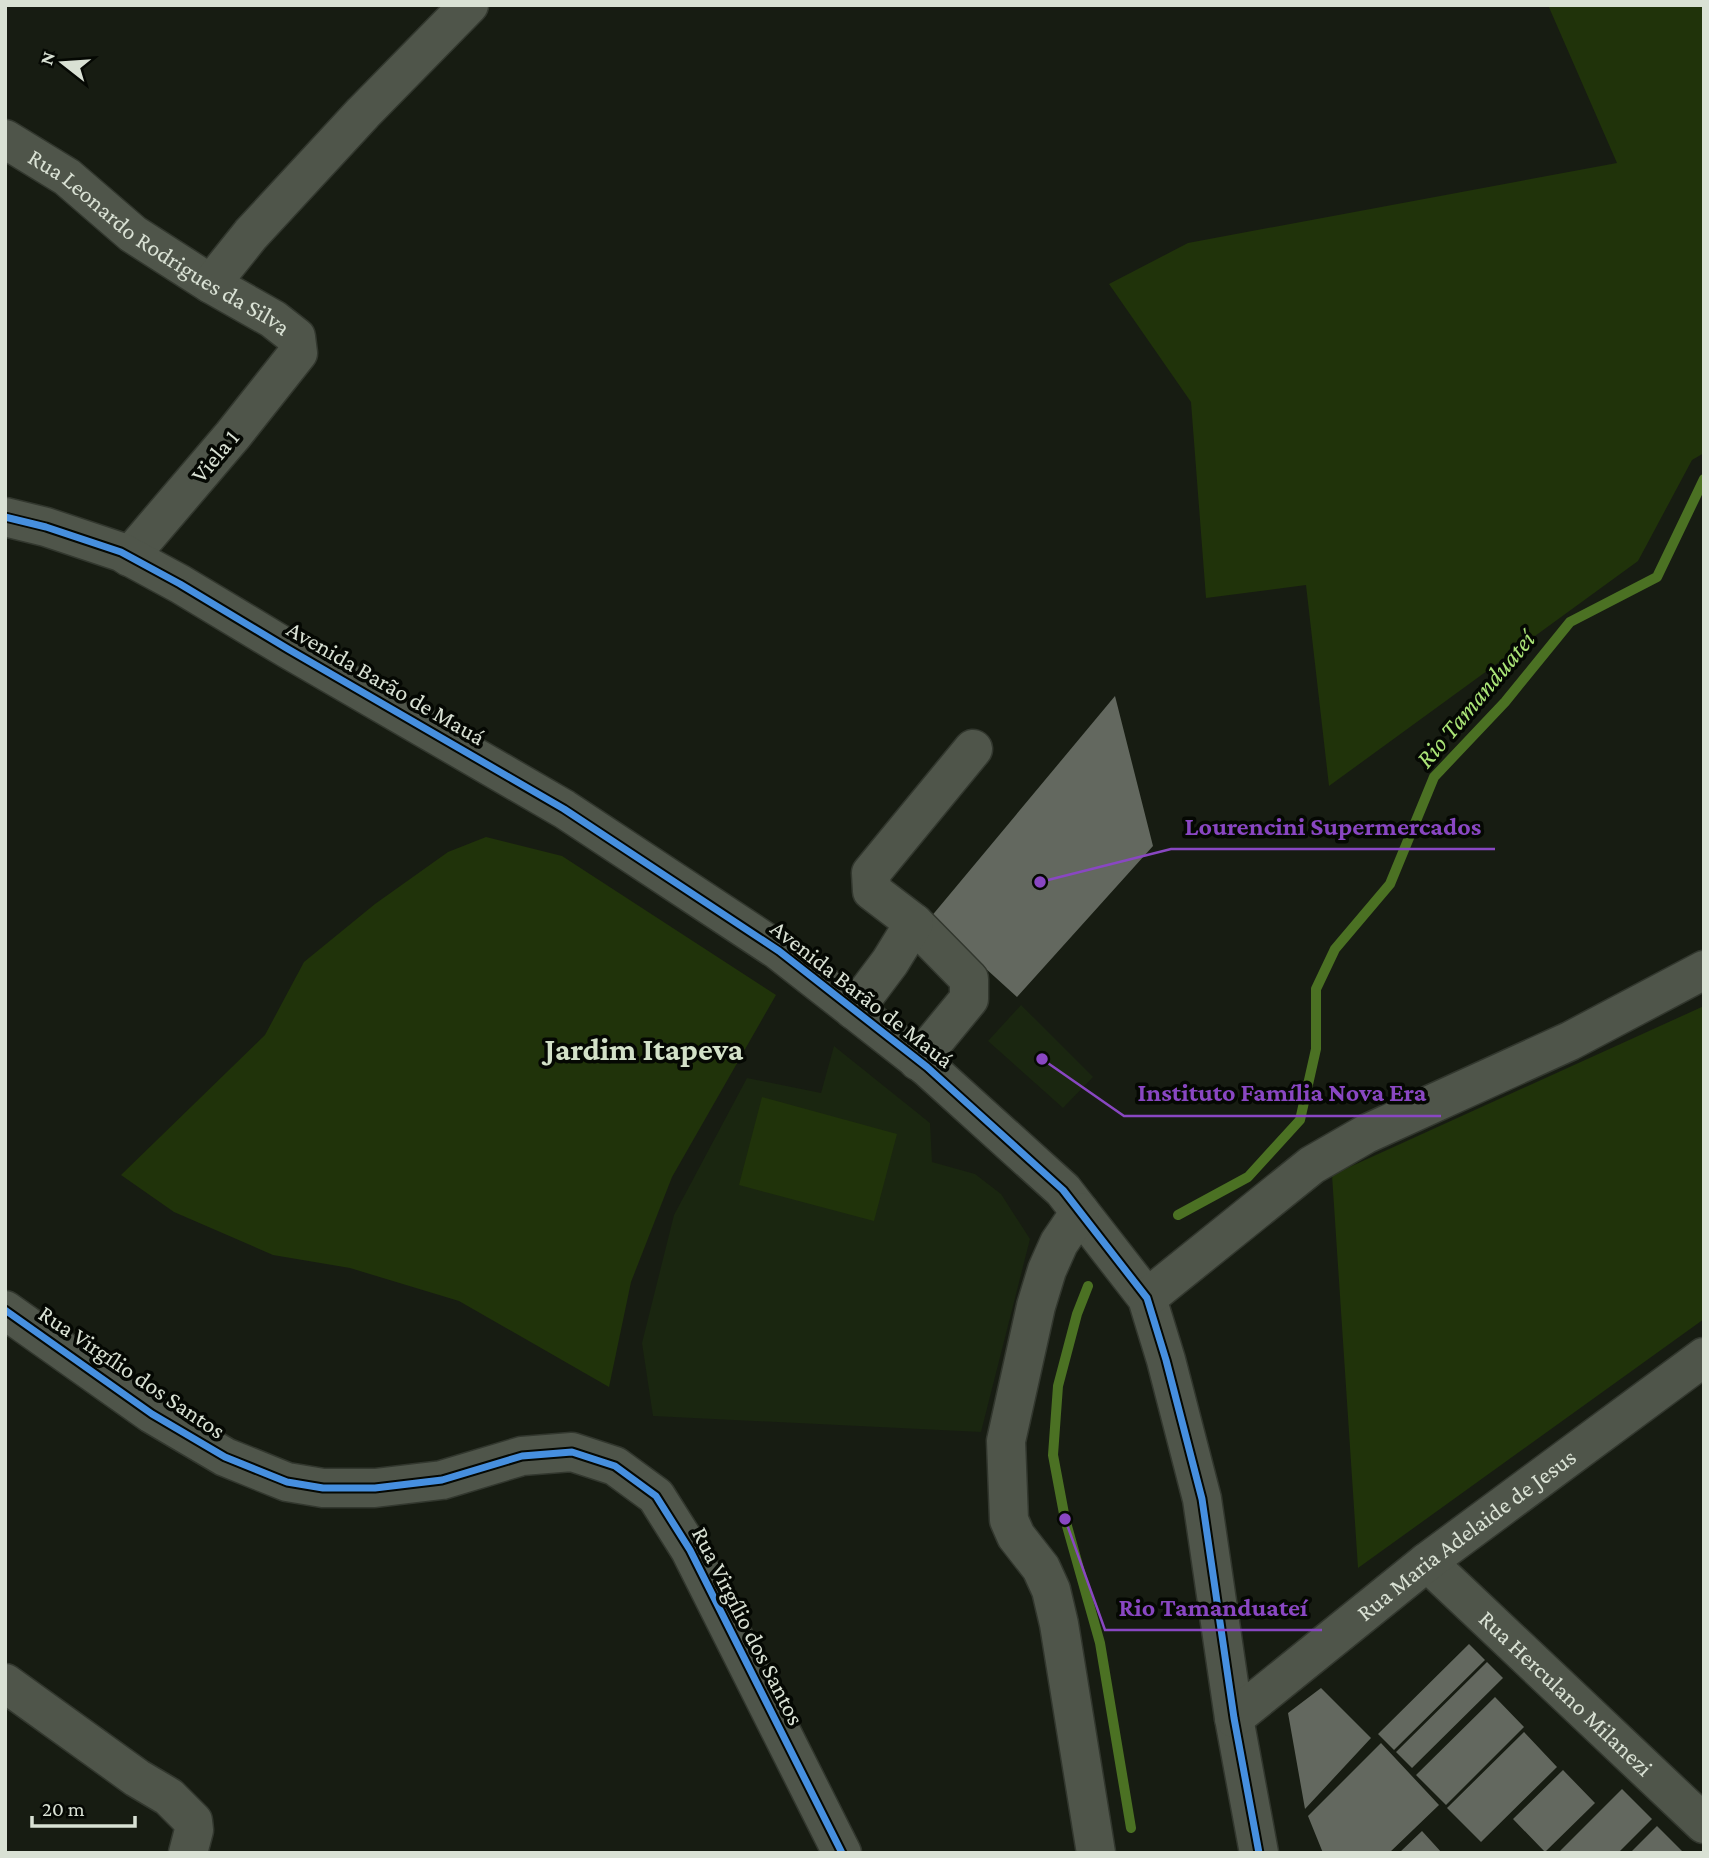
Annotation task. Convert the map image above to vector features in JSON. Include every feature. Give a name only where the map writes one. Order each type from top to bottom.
[{"type":"street","points":[[211,284],[269,214],[469,5]]},
{"type":"street","name":"Rua Leonardo Rodrigues da Silva","points":[[5,139],[67,177],[133,234],[211,284],[274,319],[296,337],[298,354]]},
{"type":"street","name":"Viela 1","points":[[129,557],[298,354]]},
{"type":"street","name":"Avenida Barão de Mauá","points":[[5,517],[46,527],[121,552],[180,583],[564,809],[779,951],[918,1061],[1063,1190],[1147,1298],[1166,1360],[1202,1499],[1234,1718],[1259,1853]]},
{"type":"street","points":[[918,1061],[969,999],[969,979],[914,923],[872,891],[871,873],[973,748]]},
{"type":"street","points":[[853,1010],[890,962],[914,923]]},
{"type":"street","points":[[1147,1298],[1323,1159],[1366,1134],[1570,1041],[1704,970]]},
{"type":"street","points":[[1080,1212],[1059,1243],[1036,1306],[1006,1441],[1007,1491],[1009,1520],[1016,1536],[1041,1568],[1051,1590],[1096,1853]]},
{"type":"street","name":"Rua Virgílio dos Santos","points":[[5,1310],[152,1414],[225,1457],[287,1482],[323,1488],[375,1488],[442,1480],[522,1456],[572,1452],[615,1466],[656,1496],[690,1550],[842,1853]]},
{"type":"street","name":"Rua Maria Adelaide de Jesus","points":[[1234,1718],[1427,1562],[1702,1362]]},
{"type":"street","name":"Rua Herculano Milanezi","points":[[1427,1562],[1704,1824]]},
{"type":"street","points":[[5,1683],[137,1778],[169,1797],[193,1821],[194,1830],[188,1853]]},
{"type":"shaded area","points":[[1021,1005],[1093,1077],[1063,1108],[988,1041]]},
{"type":"shaded area","points":[[834,1046],[930,1123],[932,1162],[975,1174],[1001,1194],[1030,1239],[981,1432],[653,1416],[642,1343],[674,1215],[747,1078],[821,1093]]},
{"type":"green space","points":[[1548,5],[1704,5],[1704,453],[1692,460],[1638,561],[1329,786],[1306,585],[1206,598],[1191,402],[1109,284],[1188,243],[1617,163]]},
{"type":"green space","points":[[486,837],[562,856],[776,995],[672,1177],[631,1282],[609,1387],[459,1301],[350,1268],[273,1255],[174,1212],[121,1175],[265,1035],[304,962],[375,904],[448,852]]},
{"type":"green space","points":[[1704,1006],[1704,1319],[1358,1568],[1332,1175]]},
{"type":"green space","points":[[762,1097],[897,1134],[874,1221],[739,1185]]},
{"type":"building","points":[[1115,696],[1153,846],[1017,997],[930,918]]},
{"type":"building","points":[[1469,1644],[1485,1660],[1394,1750],[1378,1734]]},
{"type":"building","points":[[1487,1662],[1503,1678],[1412,1768],[1396,1752]]},
{"type":"building","points":[[1321,1688],[1371,1738],[1305,1809],[1288,1713]]},
{"type":"building","points":[[1495,1697],[1524,1727],[1446,1805],[1416,1775]]},
{"type":"building","points":[[1524,1732],[1557,1767],[1481,1842],[1447,1808]]},
{"type":"building","points":[[1381,1743],[1439,1805],[1389,1853],[1323,1853],[1308,1816]]},
{"type":"building","points":[[1563,1770],[1595,1803],[1545,1852],[1513,1819]]},
{"type":"building","points":[[1622,1789],[1652,1819],[1618,1853],[1558,1853]]},
{"type":"building","points":[[1657,1826],[1684,1853],[1630,1853]]},
{"type":"building","points":[[1422,1831],[1442,1853],[1399,1853]]},
{"type":"waterway","name":"Rio Tamanduateí","points":[[1178,1215],[1248,1177],[1300,1120],[1316,1049],[1316,989],[1335,949],[1390,884],[1434,777],[1505,702],[1570,622],[1657,577],[1704,479]]},
{"type":"waterway","name":"Rio Tamanduateí","points":[[1088,1286],[1077,1314],[1058,1386],[1053,1455],[1065,1519],[1100,1643],[1131,1828]]},
{"type":"cycle path","points":[[5,517],[46,527],[121,552],[564,809],[779,951],[927,1067],[1063,1190],[1147,1298],[1166,1360],[1202,1499],[1234,1718],[1259,1853]]},
{"type":"cycle path","points":[[5,1310],[152,1414],[225,1457],[287,1482],[323,1488],[375,1488],[442,1480],[522,1456],[572,1452],[615,1466],[656,1496],[690,1550],[842,1853]]},
{"type":"place","name":"Lourencini Supermercados","points":[[1040,882]]},
{"type":"place","name":"Instituto Família Nova Era","points":[[1042,1059]]},
{"type":"place","name":"Rio Tamanduateí","points":[[1065,1519]]},
{"type":"district","name":"Jardim Itapeva","points":[[644,1049]]}]
